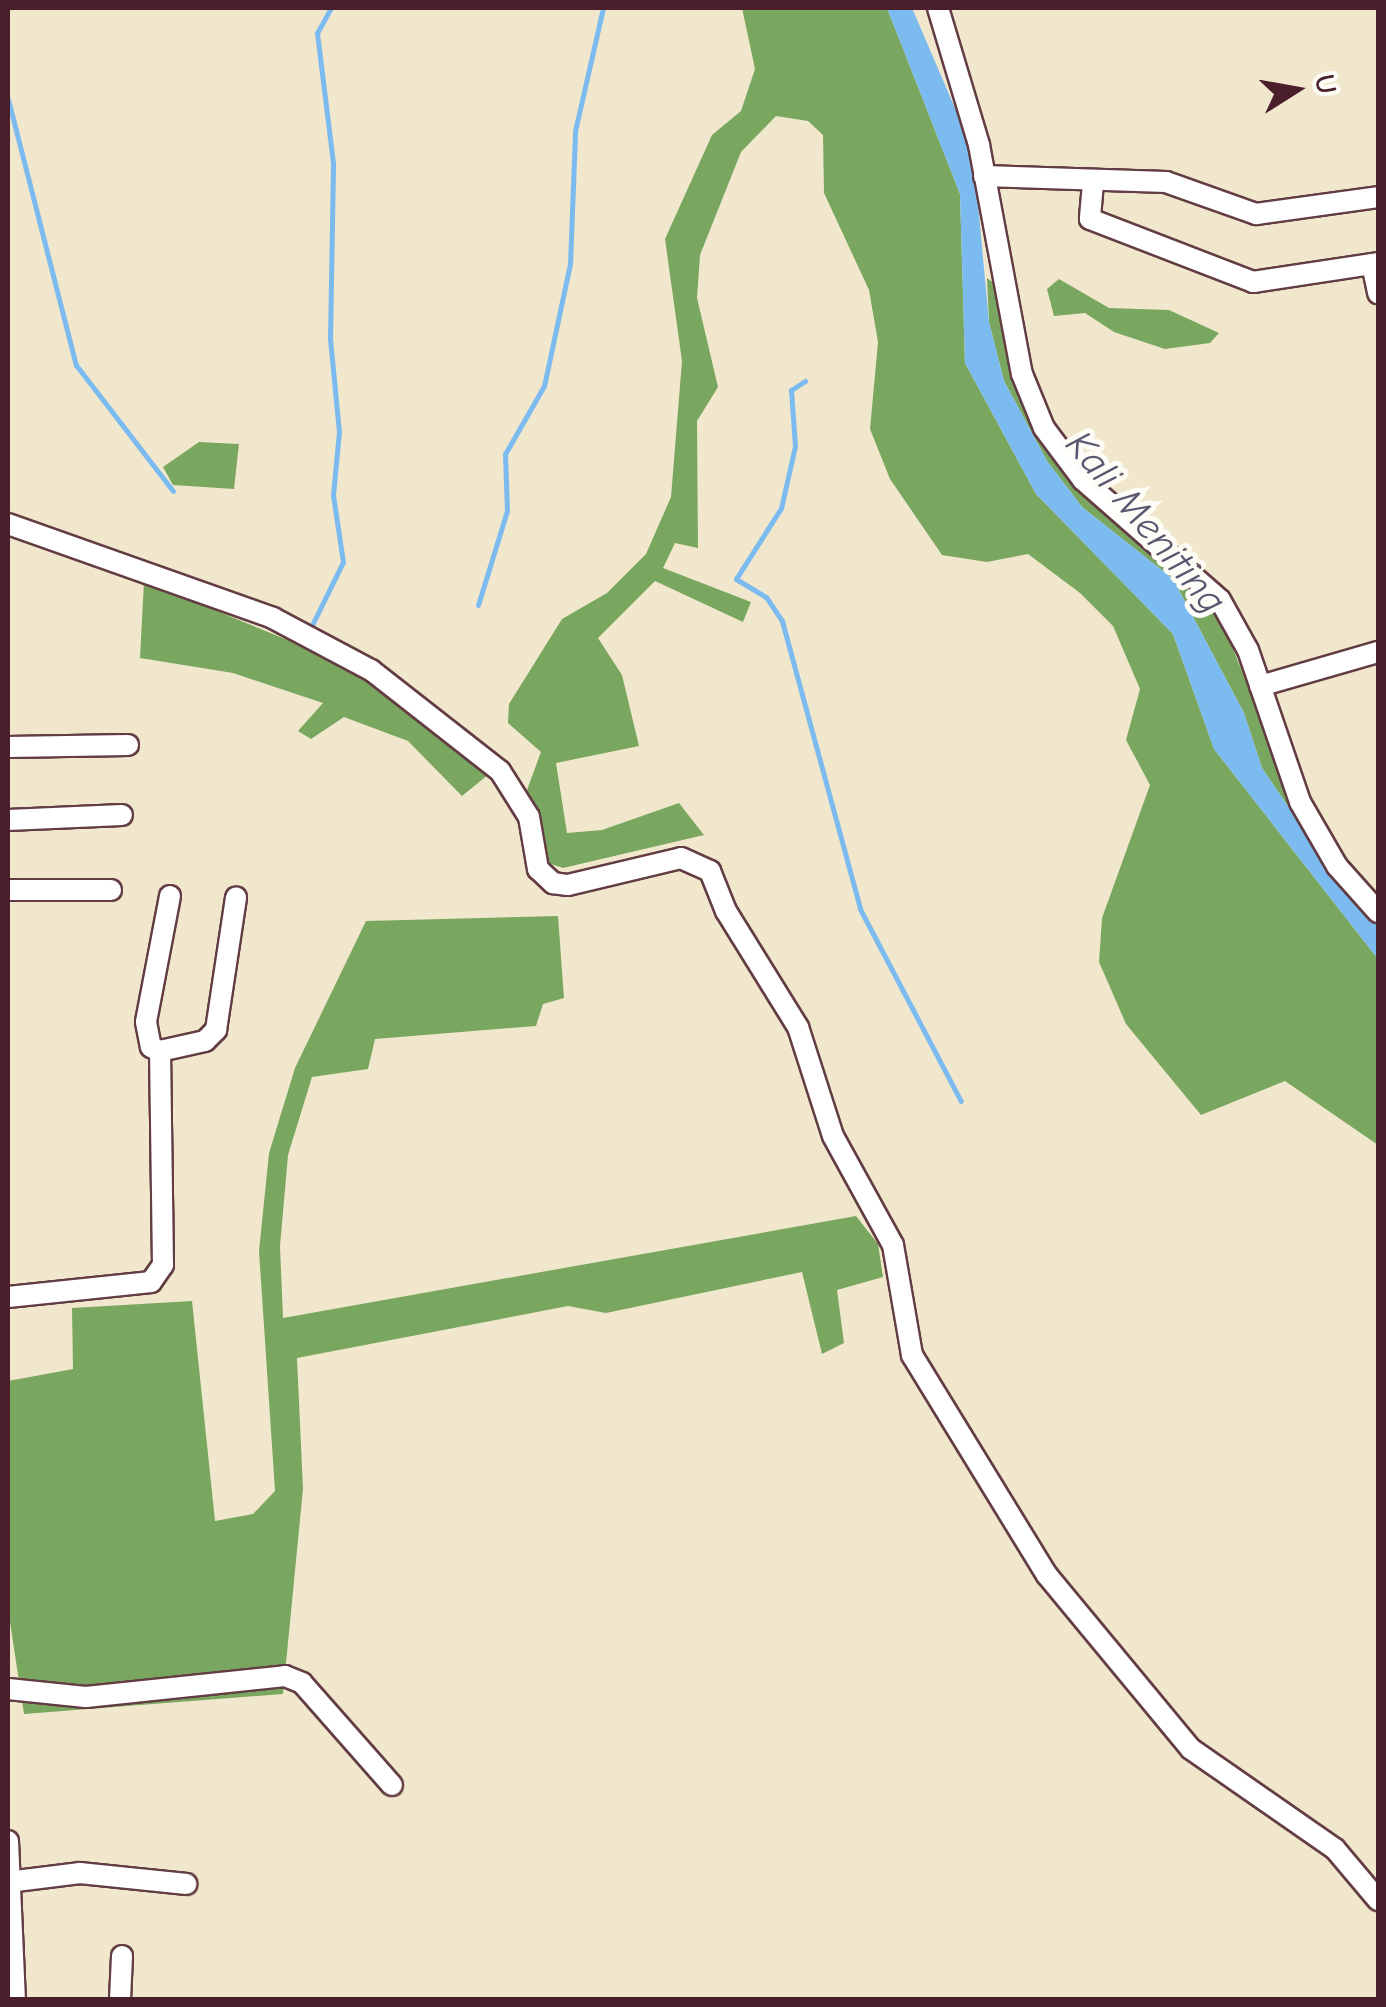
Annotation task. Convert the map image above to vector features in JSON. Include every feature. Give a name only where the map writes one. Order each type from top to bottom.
[{"type":"street","points":[[938,8],[984,176],[1022,374],[1044,428],[1083,480],[1220,600],[1260,686],[1300,802],[1337,866],[1378,912]]},
{"type":"street","points":[[984,176],[1177,184],[1256,214],[1378,197]]},
{"type":"street","points":[[1092,183],[1090,220],[1253,282],[1375,264],[1378,293]]},
{"type":"street","points":[[8,524],[273,618],[370,670],[500,770],[529,817],[538,869],[552,882],[568,885],[681,858],[710,871],[732,921],[798,1027],[833,1136],[893,1246],[912,1355],[1053,1584],[1191,1750],[1325,1841],[1378,1900]]},
{"type":"street","points":[[1260,686],[1378,652]]},
{"type":"street","points":[[8,747],[128,745]]},
{"type":"street","points":[[8,820],[122,815]]},
{"type":"street","points":[[8,890],[112,890]]},
{"type":"street","points":[[170,896],[146,1022],[151,1047],[160,1051],[206,1041],[216,1030],[236,898]]},
{"type":"street","points":[[8,1297],[152,1282],[163,1265],[160,1051]]},
{"type":"street","points":[[8,1689],[86,1697],[285,1676],[302,1684],[392,1784]]},
{"type":"street","points":[[8,1841],[15,2000]]},
{"type":"street","points":[[8,1882],[80,1873],[186,1884]]},
{"type":"street","points":[[120,2000],[122,1956]]},
{"type":"green space","points":[[742,8],[887,8],[960,194],[965,363],[1036,494],[1173,634],[1214,749],[1378,959],[1378,1145],[1285,1081],[1201,1115],[1126,1024],[1099,962],[1102,918],[1150,785],[1126,740],[1140,689],[1113,626],[1080,593],[1028,554],[987,562],[942,555],[890,479],[870,429],[878,342],[869,290],[824,193],[823,135],[808,121],[776,116],[741,152],[700,255],[697,298],[718,387],[697,421],[698,548],[675,543],[663,568],[751,602],[743,622],[655,581],[598,638],[622,675],[639,746],[556,763],[567,833],[602,830],[679,803],[704,835],[563,868],[545,862],[527,790],[541,752],[508,723],[509,704],[562,619],[607,593],[646,554],[671,497],[682,361],[665,239],[712,135],[741,111],[755,69]]},
{"type":"green space","points":[[987,278],[997,285],[1040,431],[1196,586],[1222,622],[1296,804],[1289,808],[1262,768],[1244,713],[1173,579],[1082,507],[1047,461],[1004,381],[989,322]]},
{"type":"green space","points":[[1059,279],[1109,308],[1169,310],[1219,333],[1210,343],[1165,349],[1114,332],[1085,313],[1054,316],[1047,289]]},
{"type":"green space","points":[[199,442],[239,444],[234,489],[173,485],[163,467]]},
{"type":"green space","points":[[144,581],[351,666],[489,774],[462,796],[408,741],[344,717],[311,739],[298,731],[323,703],[233,673],[140,658]]},
{"type":"green space","points":[[558,916],[564,998],[543,1004],[536,1026],[375,1039],[368,1069],[312,1077],[288,1155],[280,1246],[283,1318],[856,1216],[878,1244],[883,1277],[837,1290],[844,1343],[822,1354],[802,1272],[606,1313],[568,1306],[297,1358],[303,1489],[283,1694],[24,1714],[8,1609],[8,1381],[73,1369],[72,1308],[192,1301],[215,1521],[253,1514],[275,1491],[259,1251],[269,1153],[295,1068],[366,921]]},
{"type":"water","points":[[887,8],[912,8],[973,150],[989,322],[1004,381],[1047,461],[1082,507],[1173,579],[1244,713],[1262,768],[1339,882],[1378,923],[1378,959],[1214,749],[1173,634],[1036,494],[965,363],[960,194]]},
{"type":"waterway","points":[[312,625],[343,562],[333,495],[339,432],[330,339],[333,163],[317,33],[331,8]]},
{"type":"waterway","points":[[478,605],[507,511],[505,454],[544,386],[570,264],[575,131],[603,8]]},
{"type":"waterway","points":[[8,99],[76,365],[173,491]]},
{"type":"waterway","points":[[805,381],[791,390],[795,446],[781,508],[736,579],[766,597],[782,621],[860,909],[961,1101]]},
{"type":"water label","name":"Kali Meniting","points":[[1146,522]]}]
